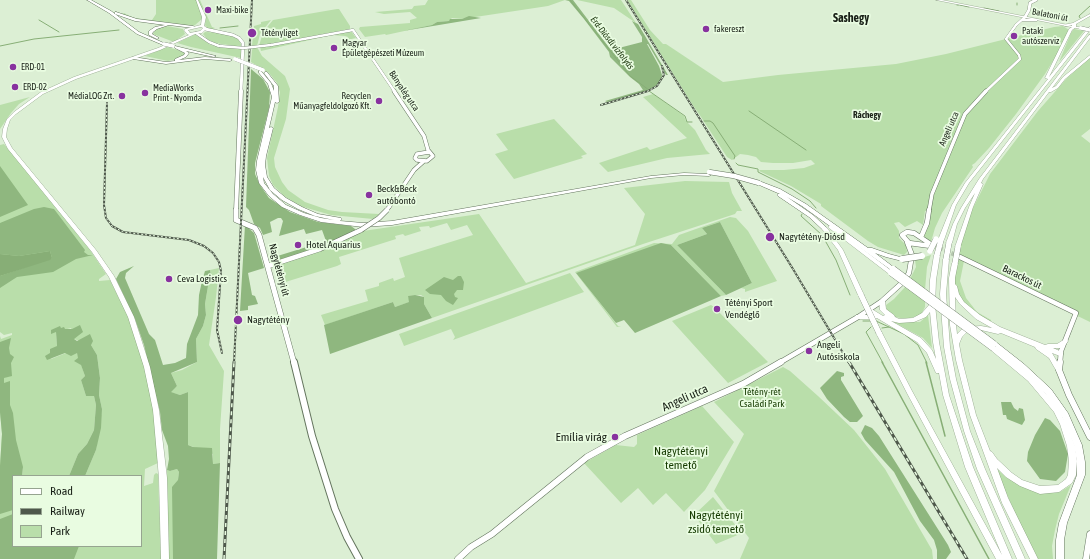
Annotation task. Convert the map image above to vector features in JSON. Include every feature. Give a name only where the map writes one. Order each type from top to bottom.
[{"type":"highway","points":[[89,0],[110,12],[138,33],[175,46],[250,66],[261,71],[273,81],[277,93],[264,156],[264,169],[267,180],[276,193],[288,202],[306,211],[323,216],[365,221],[405,218],[661,173],[683,171],[709,173],[758,184],[778,190],[800,202],[843,232],[892,271],[1022,366],[1048,391],[1065,415],[1078,445],[1081,462],[1081,475],[1063,523],[1060,540],[1060,559]]},
{"type":"highway","points":[[94,0],[116,13],[139,30],[166,43]]},
{"type":"highway","points":[[116,13],[136,20],[193,27]]},
{"type":"highway","points":[[158,39],[150,34],[152,30],[156,28],[172,25],[187,32]]},
{"type":"highway","points":[[140,57],[168,61],[180,59],[186,55],[185,51],[175,46]]},
{"type":"highway","points":[[140,57],[166,63],[205,58],[232,60]]},
{"type":"highway","points":[[758,184],[779,194],[828,228]]},
{"type":"highway","points":[[843,232],[878,253],[902,259],[922,256],[931,247]]},
{"type":"main road","points":[[197,0],[204,14],[203,30]]},
{"type":"main road","name":"Balatoni út","points":[[936,0],[1090,29]]},
{"type":"main road","points":[[1024,17],[1030,3],[1036,0]]},
{"type":"main road","points":[[1047,83],[1046,80],[1073,27],[1090,15]]},
{"type":"main road","points":[[180,40],[187,32],[193,27],[199,25],[204,19]]},
{"type":"main road","points":[[193,27],[203,30]]},
{"type":"main road","points":[[1008,559],[969,467],[951,416],[942,379],[932,305],[933,280],[939,239],[954,205],[967,183],[1090,29]]},
{"type":"main road","points":[[165,559],[163,478],[158,423],[147,367],[131,317],[111,276],[94,251],[10,148],[4,137],[4,129],[8,120],[32,99],[70,80],[140,57],[203,30]]},
{"type":"main road","name":"Nagytétényi út","points":[[203,30],[216,31],[236,36],[243,44],[236,220],[250,225],[258,231],[312,436],[333,502],[347,537],[358,559]]},
{"type":"main road","points":[[187,32],[194,34]]},
{"type":"main road","points":[[1021,559],[981,469],[967,431],[952,379],[947,347],[943,300],[946,259],[949,243],[963,208],[981,179],[1090,36]]},
{"type":"main road","points":[[1048,92],[1057,87],[1064,78],[1090,56]]},
{"type":"main road","points":[[981,179],[981,183],[971,207],[958,247],[952,278],[953,325],[959,360],[973,415],[983,444],[1005,500],[1034,559]]},
{"type":"main road","points":[[828,228],[892,271]]},
{"type":"main road","points":[[828,228],[910,393],[1000,559]]},
{"type":"main road","points":[[931,247],[939,239]]},
{"type":"main road","points":[[952,278],[954,290],[958,298],[973,314],[998,328],[1060,354]]},
{"type":"main road","points":[[882,301],[883,310],[899,321]]},
{"type":"main road","points":[[870,310],[899,321],[910,321],[918,319],[924,315],[932,305]]},
{"type":"main road","points":[[870,310],[923,343],[930,352],[942,379]]},
{"type":"main road","points":[[858,317],[872,316],[887,321]]},
{"type":"main road","points":[[959,360],[957,342],[959,336],[963,331],[970,328],[981,328],[996,331],[1040,346],[1054,347],[1064,341]]},
{"type":"main road","points":[[1040,346],[1052,356],[1059,370]]},
{"type":"main road","points":[[983,444],[1001,469],[1016,480],[1031,487],[1046,490],[1059,488],[1069,481],[1072,475],[1073,461],[1071,446],[1056,410],[1030,379],[994,347]]},
{"type":"street","name":"Angeli utca","points":[[458,559],[471,547],[492,534],[587,457],[626,436],[743,384],[870,310],[882,301],[906,278],[910,269],[912,255],[920,241],[925,227],[932,194],[965,114],[987,90],[1020,59],[1019,54],[1006,39],[1024,17]]},
{"type":"street","points":[[194,34],[202,37],[203,30]]},
{"type":"street","name":"Bányalég utca","points":[[202,37],[219,46],[244,48],[272,45],[353,30],[424,136],[429,152]]},
{"type":"street","points":[[422,152],[426,143]]},
{"type":"street","points":[[268,266],[316,251],[362,230],[379,218],[389,207],[414,170],[424,161],[432,157],[432,154],[429,152],[422,152],[415,155],[417,160],[414,170]]},
{"type":"street","points":[[417,160],[424,161]]},
{"type":"street","points":[[912,255],[903,234],[907,232],[914,233],[922,231],[925,227]]},
{"type":"street","points":[[914,233],[920,241],[931,247]]},
{"type":"street","points":[[907,242],[920,241]]},
{"type":"street","name":"Barackos út","points":[[960,257],[1076,313],[1073,320]]},
{"type":"street","points":[[266,258],[272,261],[281,262]]},
{"type":"street","points":[[270,274],[273,266],[281,262]]},
{"type":"street","points":[[1062,306],[1073,320],[1060,354],[1059,370],[1090,437]]},
{"type":"street","points":[[1086,559],[1090,534]]},
{"type":"green space","points":[[156,0],[200,0],[212,27],[215,28],[212,30],[208,29],[205,25],[206,18],[202,19],[195,25],[188,27],[173,23],[143,21],[121,14],[124,13],[134,18],[152,20],[156,14]]},
{"type":"green space","points":[[428,0],[565,0],[548,6],[462,19],[452,18],[449,21],[437,22],[432,25],[386,35],[365,37],[359,29],[360,27],[410,23],[410,20],[417,18],[410,12],[384,14],[375,12],[412,9],[414,6],[425,5]]},
{"type":"green space","points":[[577,0],[621,0],[636,23],[614,8]]},
{"type":"green space","points":[[627,0],[631,0],[650,30],[663,44],[666,44],[723,82],[778,75],[896,64],[946,54],[1054,27],[1063,26],[1069,30],[1059,51],[1045,74],[989,148],[972,165],[973,167],[942,213],[935,228],[931,242],[924,236],[931,213],[925,211],[923,225],[917,221],[905,227],[899,222],[894,223],[899,231],[899,238],[906,245],[907,252],[904,255],[878,247],[821,206],[821,204],[791,186],[759,171],[804,168],[815,164],[811,160],[793,163],[773,163],[761,162],[756,157],[748,155],[740,154],[732,160],[727,157]]},
{"type":"green space","points":[[339,9],[350,26],[350,29],[259,46],[263,32],[273,20]]},
{"type":"green space","points":[[271,20],[260,34],[257,46],[252,46],[254,26],[261,24],[261,22]]},
{"type":"green space","points":[[167,26],[183,29],[185,34],[174,42],[153,34],[157,28]]},
{"type":"green space","points":[[1074,29],[1084,31],[1059,62],[1071,33]]},
{"type":"green space","points":[[351,31],[356,38],[347,40],[346,38],[348,37],[345,36],[332,35],[261,51],[260,47]]},
{"type":"green space","points":[[205,32],[226,33],[239,39],[242,47],[215,43],[207,39],[203,34]]},
{"type":"green space","points":[[194,35],[211,45],[241,49],[241,58],[177,43]]},
{"type":"green space","points":[[168,47],[184,52],[185,54],[178,59],[168,61],[145,56]]},
{"type":"green space","points":[[257,47],[262,56],[285,76],[290,89],[286,119],[274,158],[275,167],[282,182],[288,190],[305,202],[328,210],[379,214],[373,219],[331,215],[300,206],[284,196],[273,185],[269,176],[267,158],[280,92],[277,83],[269,73],[251,62],[252,50],[253,48]]},
{"type":"green space","points":[[1090,58],[1090,129],[1081,136],[1090,143],[1090,322],[964,261],[960,281],[966,298],[977,312],[991,320],[991,323],[974,312],[959,297],[954,284],[954,276],[962,237],[971,212],[990,174],[1038,111],[1067,78]]},
{"type":"green space","points":[[653,94],[684,116],[710,154],[667,158],[608,172],[599,163],[647,147],[650,150],[687,138],[643,97]]},
{"type":"green space","points":[[30,97],[19,104],[0,129],[0,105]]},
{"type":"green space","points":[[554,119],[587,154],[581,156],[583,158],[514,179],[495,154],[508,150],[496,134]]},
{"type":"green space","points":[[4,144],[90,250],[106,274],[99,279],[99,281],[110,280],[129,319],[139,346],[156,426],[158,463],[145,469],[144,486],[153,483],[154,475],[156,473],[158,474],[161,559],[0,559],[0,466],[2,434],[0,412],[0,336],[1,339],[12,335],[12,333],[4,335],[0,332],[0,145]],"holes":[[[71,328],[74,339],[91,345],[97,355],[100,378],[99,395],[102,409],[96,450],[85,475],[142,475],[142,547],[12,547],[12,475],[14,475],[23,467],[22,475],[69,475],[78,454],[87,444],[94,430],[96,405],[94,396],[86,396],[81,380],[85,376],[77,353],[66,353],[51,359],[57,346],[56,332]]]},
{"type":"green space","points":[[685,181],[729,182],[732,193],[742,211],[737,211],[735,214],[643,244],[432,318],[424,304],[424,297],[421,295],[408,296],[410,302],[395,307],[393,302],[325,325],[321,315],[368,301],[365,290],[379,286],[379,283],[393,278],[394,281],[405,277],[399,258],[473,235],[467,225],[451,230],[447,223],[430,228],[429,226],[419,227],[421,231],[405,236],[403,234],[395,236],[396,239],[339,257],[341,264],[337,266],[279,284],[274,269],[277,265],[325,249],[363,231],[479,214],[526,283],[635,245],[645,214],[624,188]]},
{"type":"green space","points":[[730,217],[736,218],[748,231],[777,281],[745,292],[745,289],[741,288],[752,283],[720,222],[702,228],[707,234],[677,245],[726,295],[721,296],[671,245],[576,273],[618,326],[621,326],[617,327],[575,272],[654,243],[672,244],[679,235]]},
{"type":"green space","points":[[931,255],[927,267],[925,290],[910,279],[916,267],[915,260]]},
{"type":"green space","points":[[219,268],[209,345],[224,371],[220,429],[220,463],[213,464],[213,454],[188,445],[188,392],[180,395],[170,392],[177,386],[171,373],[182,370],[197,362],[196,339],[203,326],[206,315],[205,304],[211,276],[210,270]]},
{"type":"green space","points":[[570,273],[584,292],[453,340],[455,337],[451,329],[404,346],[399,334]]},
{"type":"green space","points":[[906,286],[925,300],[925,307],[921,315],[906,319],[895,317],[887,311],[886,305]]},
{"type":"green space","points":[[711,305],[768,362],[728,383],[672,321]]},
{"type":"green space","points":[[928,315],[932,348],[923,338],[890,320],[901,322],[920,322]]},
{"type":"green space","name":"Tétény-rét Családi Park","points":[[783,367],[790,371],[854,430],[885,469],[932,550],[933,559],[740,559],[749,538],[714,491],[744,434],[714,402]]},
{"type":"green space","name":"Nagytétényi temető","points":[[702,406],[734,442],[705,490],[684,512],[666,493],[653,505],[638,488],[621,503],[584,463],[616,445],[634,447],[637,444],[637,435]]},
{"type":"green space","points":[[995,467],[1007,478],[1034,491],[1053,493],[1060,492],[1071,485],[1059,514],[1055,530],[1052,546],[1053,559],[1037,559]]},
{"type":"green space","points":[[177,469],[179,472],[173,525],[173,559],[169,559],[167,470],[170,471]]},
{"type":"green space","name":"Nagytétényi zsidó temető","points":[[713,497],[741,532],[740,534],[716,544],[694,515]]},
{"type":"shaded area","points":[[565,0],[573,0],[611,50],[642,42],[642,37],[632,21],[638,24],[668,75],[666,75],[647,44],[659,66],[662,75],[661,80],[656,86],[648,91],[607,102],[605,101],[643,90],[639,84],[610,57],[609,52],[584,19],[569,1]]},
{"type":"shaded area","points":[[469,16],[481,18],[403,31],[432,25],[437,22],[449,21],[450,19],[462,19]]},
{"type":"shaded area","points":[[251,69],[263,79],[270,92],[269,108],[255,163],[255,174],[260,185],[269,198],[290,212],[318,222],[351,226],[355,229],[355,232],[327,245],[274,261],[275,259],[271,258],[326,241],[322,230],[306,234],[304,229],[279,236],[283,221],[281,218],[270,222],[272,232],[263,235],[260,228],[254,224],[249,210],[246,207]]},
{"type":"shaded area","points":[[0,166],[28,205],[0,217]]},
{"type":"shaded area","points":[[44,207],[54,209],[85,250],[84,252],[88,255],[93,255],[76,259],[53,272],[17,277],[0,288],[0,276],[52,258],[50,251],[19,256],[0,254],[0,223],[34,209]]},
{"type":"shaded area","points":[[720,222],[752,283],[726,295],[677,245],[707,234],[702,228]]},
{"type":"shaded area","points":[[245,225],[254,233],[264,268],[248,273],[252,295],[255,296],[258,304],[248,306],[248,310],[240,311]]},
{"type":"shaded area","points":[[661,243],[671,245],[721,296],[635,333],[624,320],[616,323],[576,273]]},
{"type":"shaded area","points":[[50,251],[52,258],[50,260],[0,276],[0,254],[19,256]]},
{"type":"shaded area","points":[[134,266],[126,273],[125,278],[149,334],[155,340],[163,365],[175,363],[186,358],[187,344],[198,315],[199,295],[202,281],[205,271],[210,270],[211,276],[205,304],[206,315],[203,326],[196,339],[197,362],[171,373],[177,386],[171,392],[180,395],[188,392],[188,445],[193,447],[212,448],[213,464],[220,463],[217,559],[173,559],[172,487],[178,480],[179,472],[177,469],[170,471],[167,470],[169,459],[168,446],[162,430],[160,412],[144,345],[135,319],[116,279],[120,272]]},
{"type":"shaded area","points":[[458,276],[461,276],[464,282],[463,290],[457,290],[454,294],[455,297],[458,298],[453,305],[446,301],[441,295],[430,294],[425,290],[444,277],[453,280]]},
{"type":"shaded area","points":[[415,295],[424,297],[424,304],[432,318],[330,354],[324,325],[393,302],[395,307],[409,302],[408,296]]},
{"type":"shaded area","points":[[80,325],[83,332],[74,339],[77,341],[90,334],[93,341],[91,345],[97,355],[100,378],[99,395],[102,409],[101,428],[96,450],[85,475],[69,475],[78,454],[87,444],[94,430],[96,405],[94,396],[86,396],[81,380],[85,376],[81,365],[74,361],[78,358],[77,353],[71,356],[65,353],[47,360],[45,356],[50,353],[50,349],[57,346],[56,332],[51,334],[51,330],[60,326],[61,328],[64,327],[65,329],[72,329]]},
{"type":"shaded area","points":[[11,338],[9,348],[10,354],[14,357],[11,363],[12,376],[4,378],[4,383],[10,381],[10,405],[13,413],[16,440],[23,467],[22,475],[12,475],[12,510],[0,514],[2,434],[0,412],[0,342]]},
{"type":"shaded area","points":[[837,371],[844,373],[841,380],[863,416],[857,422],[850,422],[844,417],[827,399],[820,388]]},
{"type":"shaded area","points":[[1001,402],[1011,402],[1014,408],[1018,411],[1019,408],[1023,409],[1025,420],[1022,425],[1007,419],[1006,415],[1003,415]]},
{"type":"shaded area","points":[[1045,418],[1050,420],[1060,431],[1068,454],[1065,472],[1056,481],[1040,479],[1027,461],[1028,452],[1035,435]]},
{"type":"shaded area","points":[[865,425],[872,428],[879,436],[948,545],[951,552],[946,559],[937,559],[937,550],[934,540],[920,521],[894,472],[865,440],[861,433]]},
{"type":"shaded area","points":[[12,514],[12,547],[79,547],[74,559],[0,559],[0,519]]},
{"type":"waterway","name":"Érd-Diósdi vízfolyás","points":[[570,0],[630,76],[649,90]]},
{"type":"waterway","points":[[960,5],[969,7]]},
{"type":"waterway","points":[[1080,18],[1079,16],[1090,6]]},
{"type":"waterway","points":[[984,8],[999,11]]},
{"type":"waterway","points":[[39,20],[59,32]]},
{"type":"waterway","points":[[220,28],[238,26]]},
{"type":"waterway","points":[[0,46],[34,39],[119,30]]},
{"type":"waterway","name":"Érd-Diósdi vízfolyás","points":[[649,91],[685,116],[687,122],[692,122]]},
{"type":"waterway","points":[[749,111],[806,150]]},
{"type":"waterway","name":"Érd-Diósdi vízfolyás","points":[[704,121],[710,121],[713,123],[735,156],[734,159]]},
{"type":"waterway","name":"Érd-Diósdi vízfolyás","points":[[736,163],[738,165],[758,169],[758,172],[792,189],[810,201],[816,208]]},
{"type":"waterway","name":"Érd-Diósdi vízfolyás","points":[[802,214],[801,216],[822,235],[836,260],[850,295]]},
{"type":"waterway","name":"Érd-Diósdi vízfolyás","points":[[863,321],[871,321]]},
{"type":"waterway","name":"Érd-Diósdi vízfolyás","points":[[876,321],[889,327]]},
{"type":"waterway","points":[[871,327],[866,332],[883,363]]},
{"type":"waterway","name":"Érd-Diósdi vízfolyás","points":[[882,328],[889,327]]},
{"type":"waterway","name":"Érd-Diósdi vízfolyás","points":[[889,327],[904,334],[918,345],[927,363]]},
{"type":"waterway","points":[[882,362],[989,559]]},
{"type":"waterway","name":"Érd-Diósdi vízfolyás","points":[[926,362],[945,436]]},
{"type":"tunnel","points":[[932,245],[958,256]]},
{"type":"railway","points":[[234,363],[252,0]]},
{"type":"railway","points":[[626,0],[793,269],[849,363]]},
{"type":"railway","points":[[601,105],[648,91],[657,86],[664,75],[662,66]]},
{"type":"railway","points":[[107,103],[104,205],[106,218],[112,226],[123,232],[189,240],[204,246],[213,253],[219,262],[221,271],[217,330],[222,353]]},
{"type":"railway","points":[[224,559],[234,362]]},
{"type":"railway","points":[[849,362],[967,559]]},
{"type":"place","name":"Maxi-bike","points":[[208,10]]},
{"type":"place","name":"fakereszt","points":[[706,29]]},
{"type":"place","name":"Tétényliget","points":[[252,33]]},
{"type":"place","name":"Pataki autószerviz","points":[[1014,36]]},
{"type":"place","name":"Magyar Épületgépészeti Múzeum","points":[[334,48]]},
{"type":"place","name":"ERD-01","points":[[13,67]]},
{"type":"place","name":"ERD-02","points":[[15,87]]},
{"type":"place","name":"MediaWorks Print - Nyomda","points":[[145,93]]},
{"type":"place","name":"MédiaLOG Zrt.","points":[[122,96]]},
{"type":"place","name":"Recyclen Műanyagfeldolgozó Kft.","points":[[379,101]]},
{"type":"place","name":"Beck&Beck autóbontó","points":[[369,195]]},
{"type":"place","name":"Nagytétény-Diósd","points":[[770,237]]},
{"type":"place","name":"Hotel Aquarius","points":[[298,245]]},
{"type":"place","name":"Ceva Logistics","points":[[169,279]]},
{"type":"place","name":"Tétényi Sport Vendéglő","points":[[717,309]]},
{"type":"place","name":"Nagytétény","points":[[238,320]]},
{"type":"place","name":"Angeli Autósiskola","points":[[809,351]]},
{"type":"place","name":"Emília virág","points":[[615,437]]},
{"type":"district","name":"Sashegy","points":[[851,18]]},
{"type":"district","name":"Ráchegy","points":[[867,115]]}]
